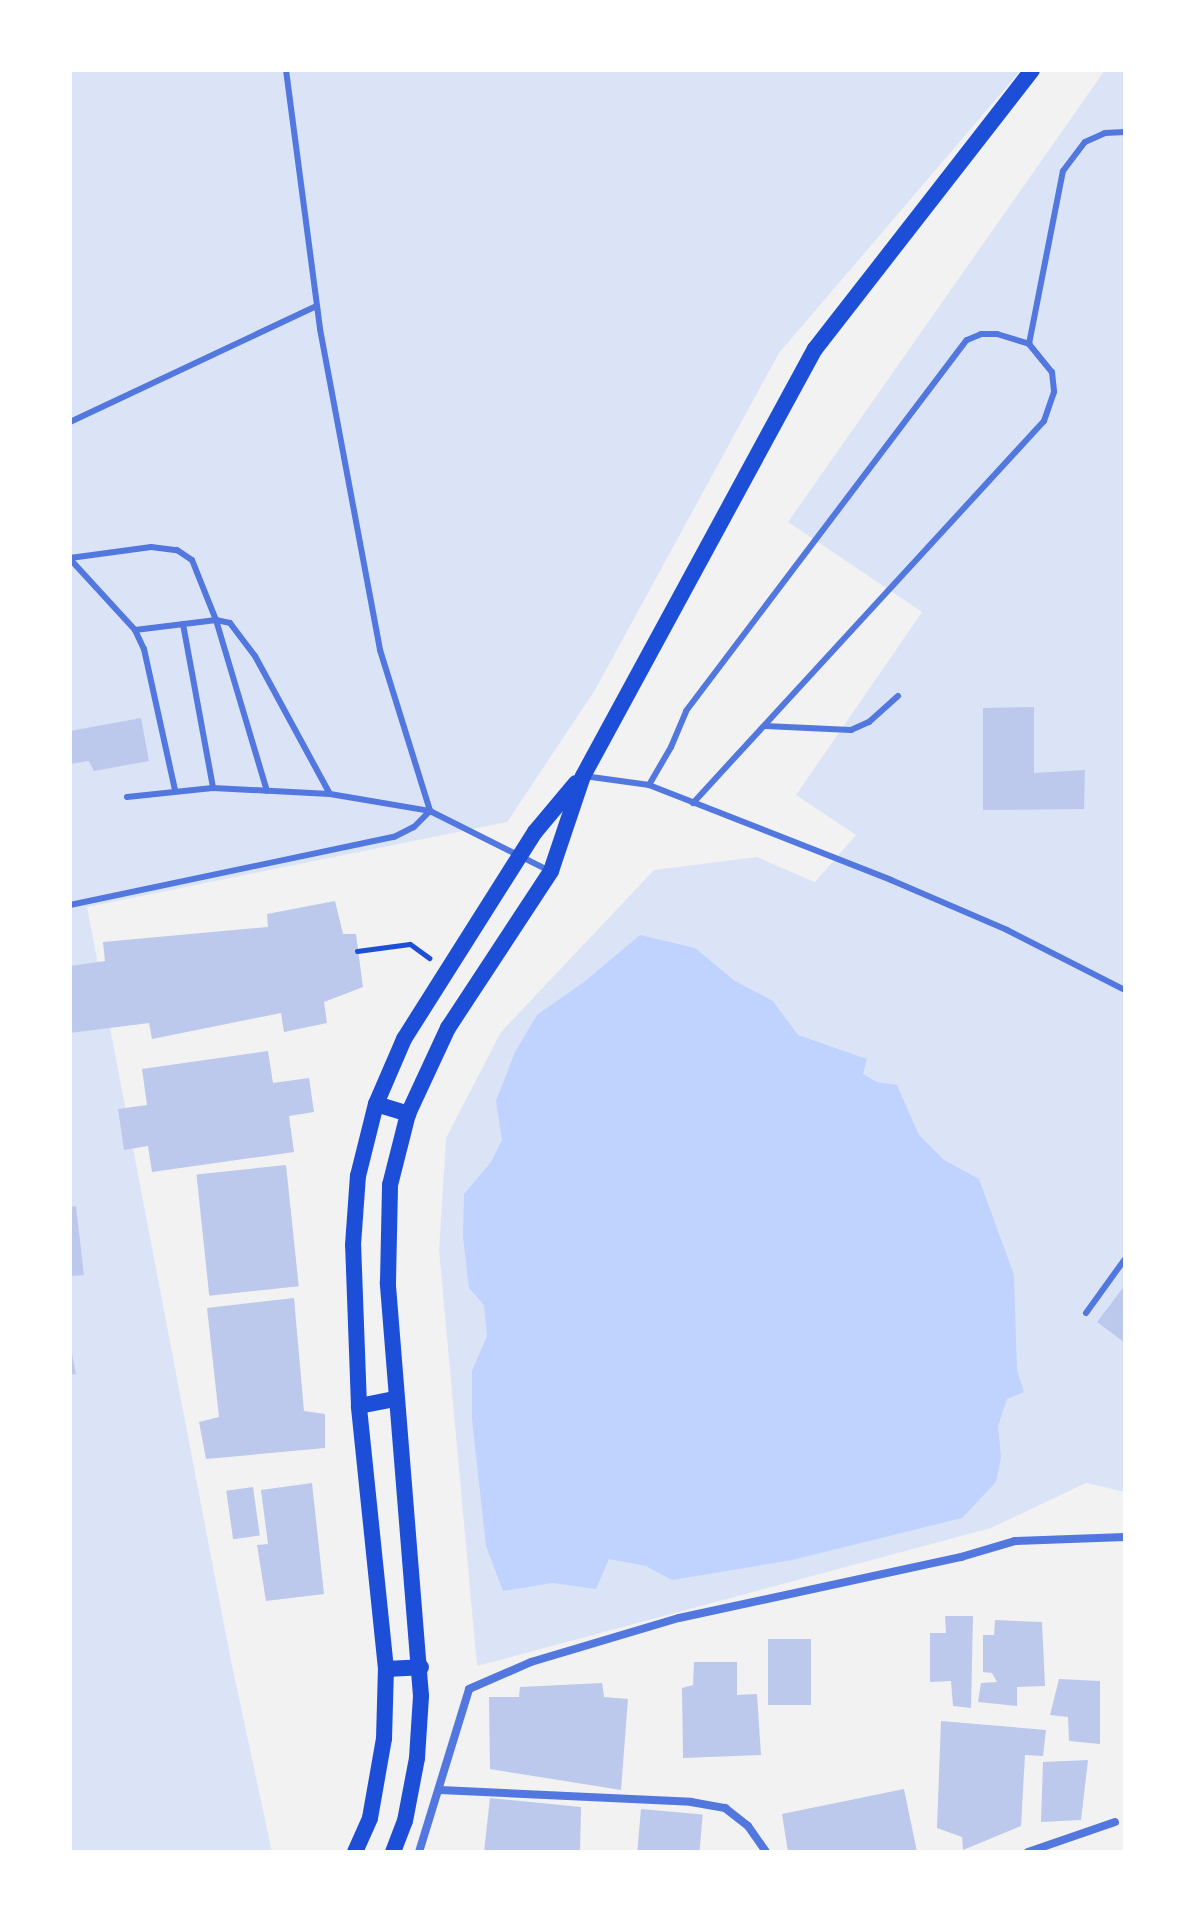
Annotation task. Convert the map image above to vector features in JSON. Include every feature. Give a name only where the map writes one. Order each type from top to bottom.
[{"type":"main road","points":[[393,1852],[405,1821],[417,1758],[421,1667],[395,1399],[388,1282],[390,1185],[408,1114],[448,1028],[551,871],[583,776],[815,349],[1032,70]]},
{"type":"main road","points":[[355,1852],[370,1818],[384,1739],[386,1669],[359,1406],[353,1245],[358,1176],[376,1104],[404,1039],[519,856],[583,776]]},
{"type":"main road","points":[[376,1104],[408,1114]]},
{"type":"main road","points":[[359,1406],[395,1399]]},
{"type":"main road","points":[[386,1669],[421,1667]]},
{"type":"street","points":[[419,1852],[469,1689],[531,1662],[679,1618],[961,1557],[1015,1541],[1125,1537]]},
{"type":"street","points":[[440,1790],[691,1802],[725,1808],[748,1826],[766,1852]]},
{"type":"street","points":[[1028,1852],[1115,1822]]},
{"type":"lane","points":[[286,70],[317,306],[380,650],[430,811]]},
{"type":"lane","points":[[1029,344],[1063,171],[1085,142],[1105,133],[1125,132]]},
{"type":"lane","points":[[70,422],[317,306]]},
{"type":"lane","points":[[649,785],[671,747],[686,711],[967,340],[981,334],[997,334],[1029,344],[1052,372],[1054,392],[1044,421],[693,803]]},
{"type":"lane","points":[[70,559],[151,547],[177,550],[192,560],[216,620],[267,791]]},
{"type":"lane","points":[[70,559],[135,630],[144,649],[175,790]]},
{"type":"lane","points":[[135,630],[216,620],[230,623],[241,633],[330,794]]},
{"type":"lane","points":[[183,624],[213,788]]},
{"type":"lane","points":[[764,726],[851,730],[869,722],[898,696]]},
{"type":"lane","points":[[583,776],[649,785],[1007,930],[1125,990]]},
{"type":"lane","points":[[127,797],[213,788],[330,794],[430,811],[551,871]]},
{"type":"lane","points":[[70,905],[394,837],[414,827],[430,811]]},
{"type":"lane","points":[[1086,1313],[1125,1259]]},
{"type":"shaded area","points":[[70,70],[1021,70],[779,353],[595,690],[507,822],[87,907],[230,1656],[272,1852],[70,1852]]},
{"type":"shaded area","points":[[1105,70],[1125,70],[1125,1492],[1086,1483],[991,1528],[477,1666],[439,1250],[446,1138],[501,1032],[654,870],[757,857],[815,882],[856,835],[796,795],[922,612],[788,522]]},
{"type":"water","points":[[640,935],[695,948],[735,981],[773,1001],[798,1035],[867,1059],[863,1074],[877,1082],[897,1085],[919,1135],[944,1160],[979,1179],[1014,1275],[1017,1370],[1024,1392],[1007,1399],[998,1426],[1001,1458],[996,1482],[962,1518],[792,1560],[672,1580],[646,1566],[609,1559],[596,1589],[552,1583],[503,1591],[486,1546],[472,1419],[472,1371],[487,1336],[484,1305],[469,1288],[463,1237],[464,1194],[491,1162],[502,1140],[496,1101],[515,1052],[537,1015],[584,982]]},
{"type":"building","points":[[1034,707],[1034,773],[1085,770],[1084,809],[983,810],[983,708]]},
{"type":"building","points":[[141,718],[149,761],[94,771],[89,761],[70,764],[70,731]]},
{"type":"building","points":[[335,901],[343,934],[356,934],[363,987],[324,1002],[327,1023],[284,1032],[281,1013],[152,1039],[149,1023],[70,1033],[70,966],[105,961],[103,942],[268,927],[267,914]]},
{"type":"building","points":[[268,1051],[273,1083],[309,1078],[314,1112],[289,1116],[294,1152],[152,1172],[148,1146],[124,1150],[118,1109],[147,1105],[142,1069]]},
{"type":"building","points":[[286,1165],[299,1286],[209,1296],[196,1174]]},
{"type":"building","points":[[76,1206],[84,1275],[70,1276],[70,1207]]},
{"type":"building","points":[[1125,1285],[1125,1343],[1097,1322]]},
{"type":"building","points":[[294,1298],[304,1411],[325,1414],[325,1448],[206,1459],[199,1422],[219,1417],[207,1308]]},
{"type":"building","points":[[70,1343],[76,1374],[70,1375]]},
{"type":"building","points":[[312,1483],[324,1594],[266,1601],[257,1545],[268,1544],[261,1490]]},
{"type":"building","points":[[253,1487],[260,1536],[233,1539],[226,1491]]},
{"type":"building","points":[[945,1616],[973,1616],[971,1708],[953,1706],[951,1681],[930,1682],[930,1633],[946,1633]]},
{"type":"building","points":[[995,1620],[1042,1622],[1045,1686],[1017,1687],[1017,1706],[978,1702],[981,1683],[997,1682],[992,1673],[983,1672],[983,1635],[994,1635]]},
{"type":"building","points":[[768,1639],[811,1639],[811,1705],[768,1705]]},
{"type":"building","points":[[694,1662],[737,1662],[737,1695],[757,1694],[761,1755],[683,1758],[682,1688],[693,1685]]},
{"type":"building","points":[[1059,1679],[1100,1681],[1100,1744],[1069,1741],[1068,1717],[1050,1715]]},
{"type":"building","points":[[602,1683],[604,1697],[628,1699],[621,1790],[490,1769],[489,1697],[519,1697],[520,1687]]},
{"type":"building","points":[[941,1721],[1046,1730],[1043,1756],[1025,1755],[1021,1826],[963,1850],[962,1837],[937,1828]]},
{"type":"building","points":[[1088,1760],[1081,1820],[1041,1822],[1043,1762]]},
{"type":"building","points":[[904,1789],[917,1852],[788,1852],[782,1814]]},
{"type":"building","points":[[490,1798],[581,1807],[580,1852],[484,1852]]},
{"type":"building","points":[[641,1809],[703,1814],[699,1852],[637,1852]]}]
